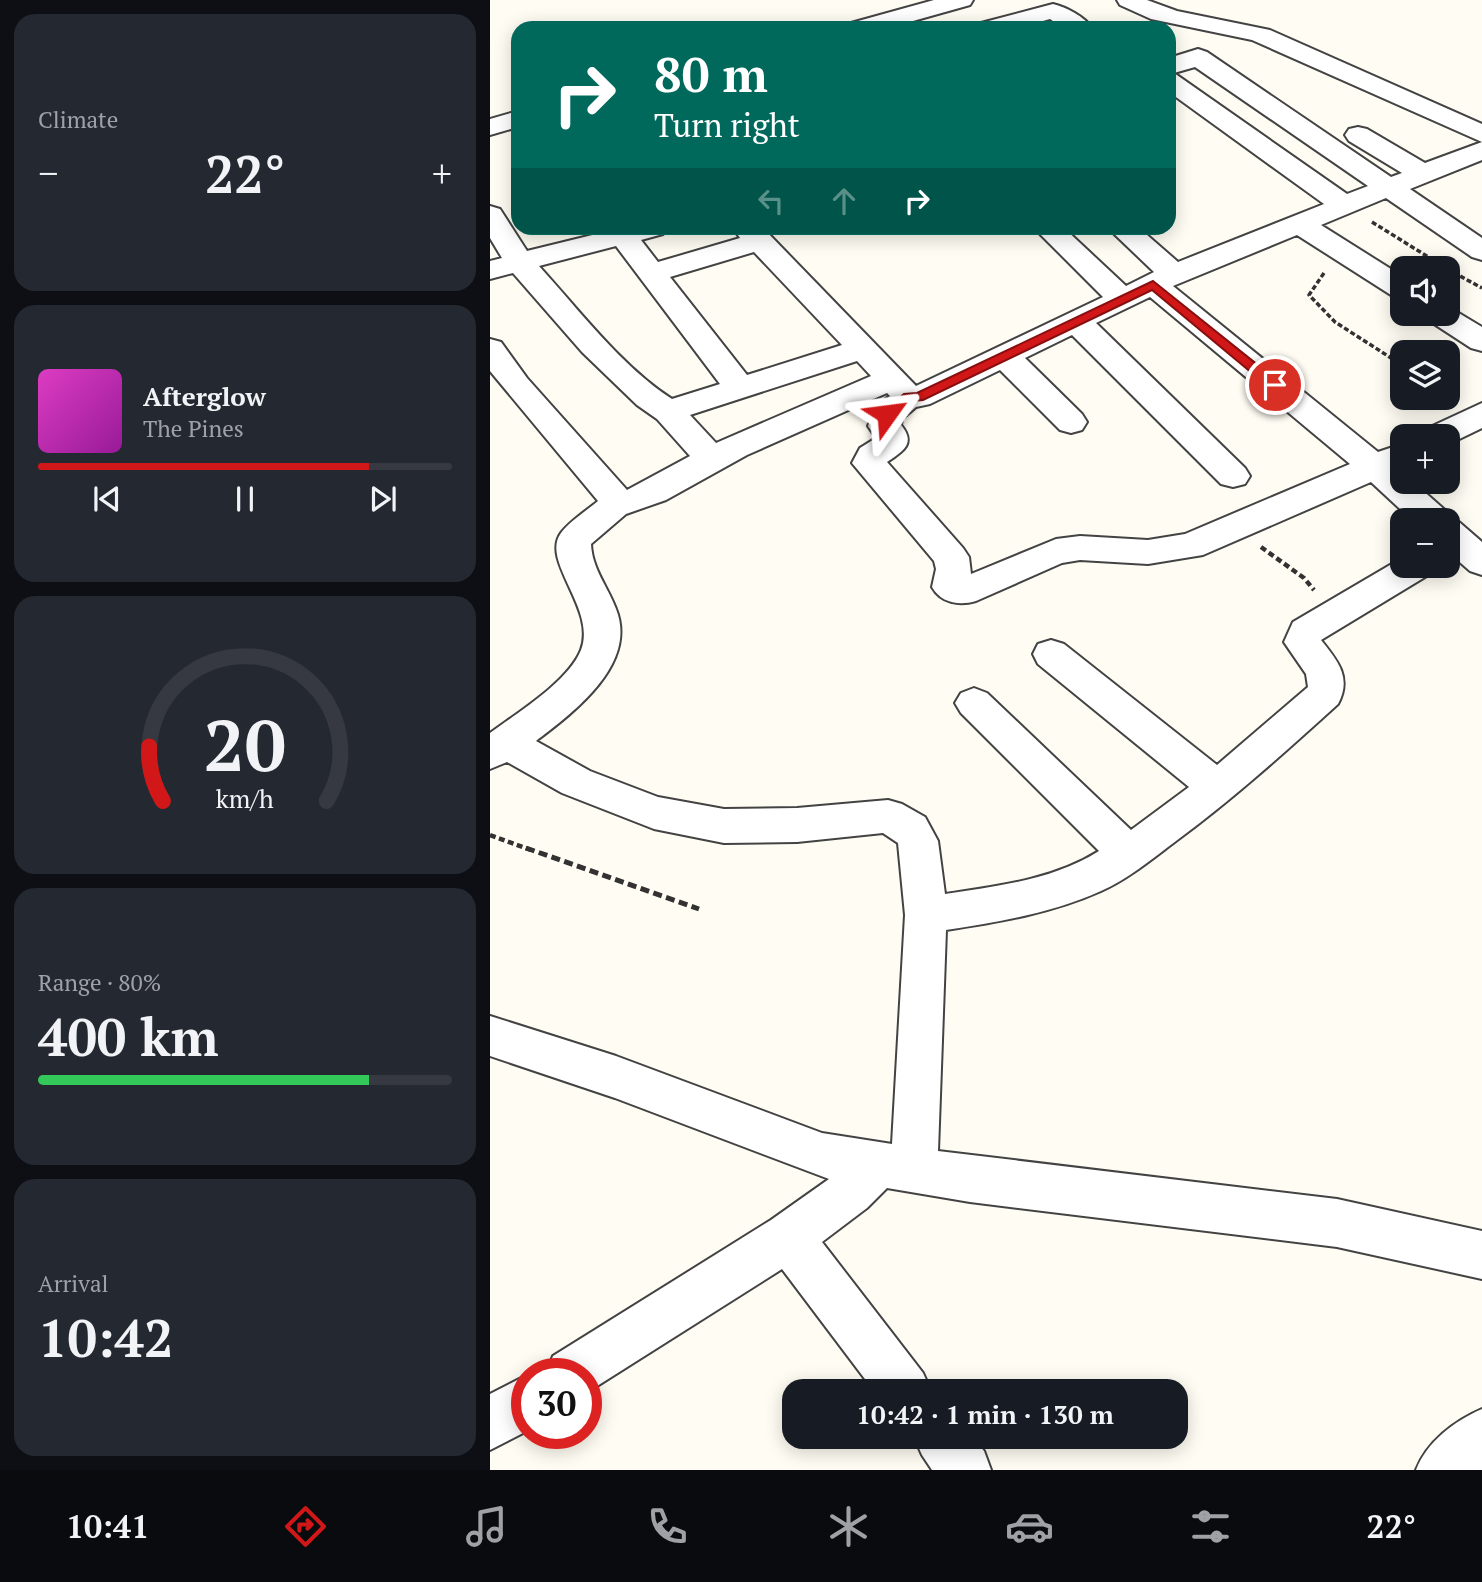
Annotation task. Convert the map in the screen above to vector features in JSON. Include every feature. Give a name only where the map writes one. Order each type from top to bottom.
[{"type":"street","points":[[885,21],[961,0]]},
{"type":"street","points":[[1129,0],[1146,10],[1163,15],[1228,26],[1261,35],[1482,134]]},
{"type":"street","points":[[1016,21],[1053,11],[1079,16]]},
{"type":"street","points":[[1176,65],[1261,35]]},
{"type":"street","points":[[1198,57],[1482,251]]},
{"type":"street","points":[[1176,85],[1344,205]]},
{"type":"street","points":[[490,127],[511,122]]},
{"type":"street","points":[[1358,135],[1422,173]]},
{"type":"street","points":[[755,235],[900,388],[919,397],[1164,280],[1469,154],[1482,174]]},
{"type":"street","points":[[490,215],[520,263],[603,354],[648,398],[668,411],[711,459]]},
{"type":"street","points":[[1287,228],[1390,283]]},
{"type":"street","points":[[490,270],[618,235]]},
{"type":"street","points":[[630,235],[652,273],[739,387]]},
{"type":"street","points":[[652,273],[751,235]]},
{"type":"street","points":[[1055,235],[1123,299]]},
{"type":"street","points":[[1128,235],[1164,280],[1389,462],[1431,508]]},
{"type":"street","points":[[1076,321],[1233,476]]},
{"type":"street","points":[[1459,326],[1482,341]]},
{"type":"street","points":[[490,349],[516,385],[616,500],[616,505]]},
{"type":"street","points":[[668,411],[862,349]]},
{"type":"street","points":[[1004,356],[1071,422]]},
{"type":"street","points":[[900,388],[884,426],[893,437],[893,443],[872,456],[869,463],[951,557],[954,569],[950,587],[958,592],[1056,551],[1080,548],[1164,552],[1191,547],[1389,462]]},
{"type":"street","points":[[896,1167],[926,915],[918,842],[911,829],[903,822],[888,816],[797,825],[724,826],[654,813],[497,748],[566,694],[591,669],[604,643],[605,624],[572,551],[574,540],[584,529],[616,505],[636,500],[711,459],[802,416],[900,388]]},
{"type":"street","points":[[1460,426],[1482,415]]},
{"type":"street","points":[[926,915],[991,905],[1048,892],[1087,878],[1129,854],[1218,789],[1325,694],[1329,685],[1326,677],[1302,638],[1306,632],[1397,578]]},
{"type":"street","points":[[1051,654],[1218,789]]},
{"type":"street","points":[[974,703],[1129,854]]},
{"type":"street","points":[[490,1036],[616,1077],[822,1155],[970,1180],[1337,1223],[1482,1255]]},
{"type":"street","points":[[596,1358],[788,1237],[850,1192],[896,1167]]},
{"type":"street","points":[[788,1237],[896,1379]]},
{"type":"street","points":[[490,1424],[511,1411]]},
{"type":"street","points":[[1442,1470],[1482,1435]]},
{"type":"street","points":[[949,1449],[965,1470]]},
{"type":"path","points":[[1344,205],[1427,256]]},
{"type":"path","points":[[1287,228],[1324,273],[1309,295],[1335,322],[1390,357]]},
{"type":"path","points":[[1460,275],[1482,288]]},
{"type":"path","points":[[1234,528],[1304,578],[1334,616]]},
{"type":"path","points":[[490,835],[699,909]]},
{"type":"route","points":[[887,414],[909,397],[919,397],[1153,285],[1275,385]]}]
